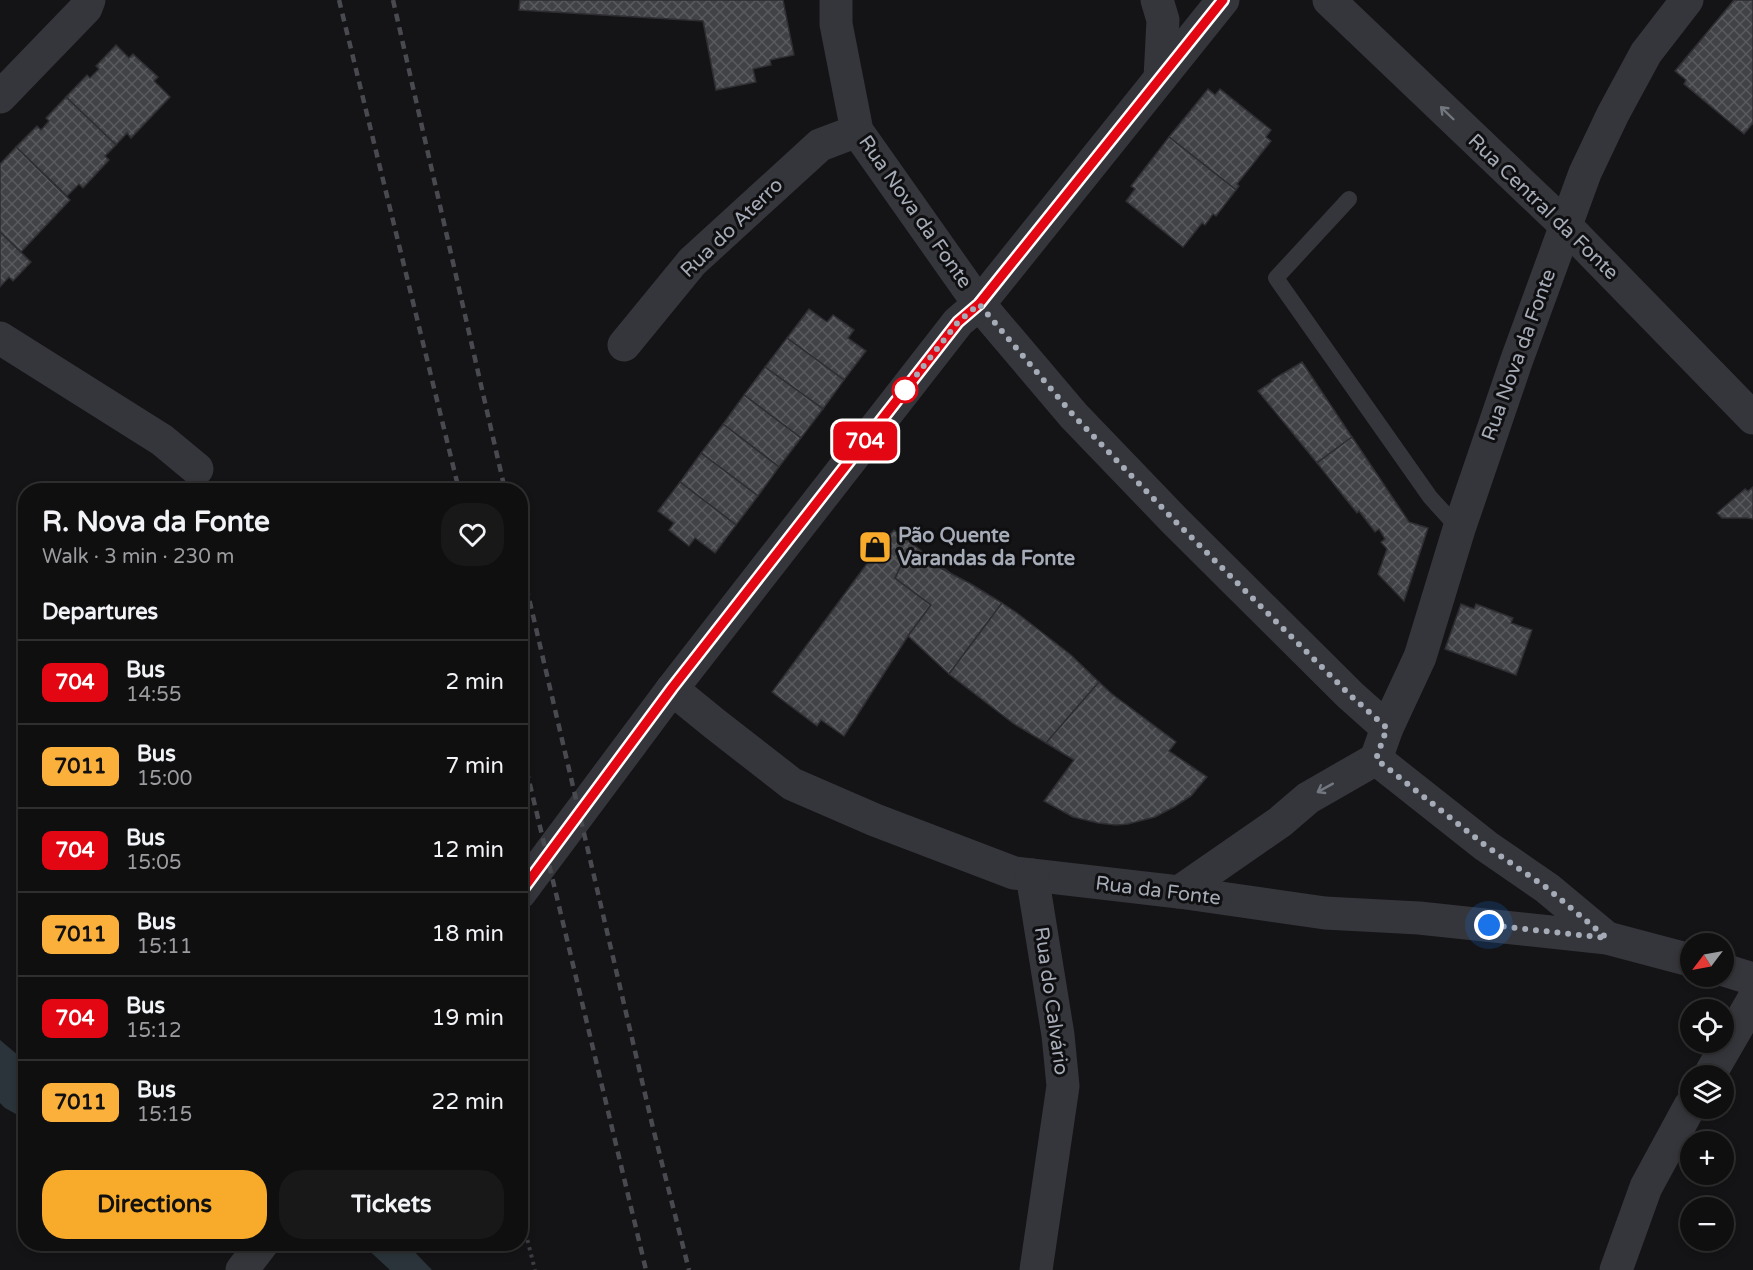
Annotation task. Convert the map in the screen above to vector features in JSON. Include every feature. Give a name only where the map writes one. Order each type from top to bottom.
[{"type":"street","points":[[0,97],[86,8],[89,0]]},
{"type":"street","name":"Rua Nova da Fonte","points":[[836,0],[836,24],[857,131],[979,304],[1074,416],[1166,512],[1350,695],[1387,728]]},
{"type":"street","points":[[1157,0],[1163,21],[1160,78]]},
{"type":"street","points":[[528,882],[672,688],[958,322],[979,304],[1223,0]]},
{"type":"street","name":"Rua Central da Fonte","points":[[1329,0],[1566,226],[1753,418]]},
{"type":"street","name":"Rua Nova da Fonte","points":[[1376,759],[1387,728],[1420,657],[1459,529],[1516,362],[1585,174],[1646,52],[1687,0]]},
{"type":"street","name":"Rua do Aterro","points":[[624,345],[692,262],[802,160],[820,145],[857,131]]},
{"type":"street","points":[[1,340],[162,440],[197,469]]},
{"type":"street","name":"Rua da Fonte","points":[[672,688],[792,784],[875,820],[1014,873],[1179,892],[1325,913],[1419,918],[1607,938],[1680,957]]},
{"type":"street","points":[[1179,892],[1280,822],[1308,798],[1376,759],[1486,846],[1547,888],[1607,938]]},
{"type":"street","name":"Rua do Calvário","points":[[1032,875],[1058,1035],[1063,1086],[1036,1270]]},
{"type":"street","points":[[1734,973],[1753,979]]},
{"type":"street","points":[[1715,1065],[1753,1000]]},
{"type":"street","points":[[1616,1270],[1646,1186],[1683,1119]]},
{"type":"street","points":[[242,1270],[257,1251]]},
{"type":"lane","points":[[1349,199],[1276,278],[1430,497],[1459,529]]},
{"type":"path","points":[[528,1242],[535,1270]]},
{"type":"shaded area","points":[[0,1040],[18,1055],[18,1115],[0,1103]]},
{"type":"shaded area","points":[[370,1251],[414,1251],[432,1270],[390,1270]]},
{"type":"building","points":[[520,0],[783,0],[794,55],[770,60],[771,65],[753,69],[756,82],[716,90],[703,21],[519,10]]},
{"type":"building","points":[[1734,0],[1753,0],[1753,123],[1744,134],[1684,84],[1686,80],[1675,71]]},
{"type":"building","points":[[116,45],[129,58],[133,54],[158,77],[154,81],[170,97],[131,138],[127,133],[116,145],[66,97],[87,75],[90,78],[99,69],[96,66]]},
{"type":"building","points":[[1208,89],[1215,95],[1220,89],[1271,130],[1266,137],[1271,141],[1237,184],[1239,186],[1236,190],[1169,137]]},
{"type":"building","points":[[66,97],[116,145],[105,156],[109,160],[83,188],[79,184],[67,196],[16,147],[37,126],[41,130],[49,121],[46,118]]},
{"type":"building","points":[[1169,137],[1236,190],[1216,216],[1213,214],[1205,225],[1202,223],[1183,247],[1126,201],[1135,189],[1131,186]]},
{"type":"building","points":[[16,147],[70,200],[21,252],[0,232],[0,164]]},
{"type":"building","points":[[0,232],[31,262],[13,281],[9,277],[0,287]]},
{"type":"building","points":[[809,309],[827,322],[833,315],[854,330],[848,338],[866,351],[844,380],[787,338]]},
{"type":"building","points":[[787,338],[844,380],[823,409],[765,367]]},
{"type":"building","points":[[1302,362],[1352,437],[1317,463],[1258,391]]},
{"type":"building","points":[[765,367],[823,409],[801,438],[744,395]]},
{"type":"building","points":[[744,395],[801,438],[779,467],[723,424]]},
{"type":"building","points":[[723,424],[779,467],[758,496],[701,453]]},
{"type":"building","points":[[1352,437],[1409,522],[1428,528],[1404,601],[1378,574],[1387,549],[1381,542],[1385,539],[1379,529],[1375,532],[1359,511],[1357,513],[1317,463]]},
{"type":"building","points":[[701,453],[758,496],[736,525],[680,482]]},
{"type":"building","points":[[680,482],[736,525],[715,553],[695,538],[689,546],[669,530],[674,523],[658,511]]},
{"type":"building","points":[[1753,487],[1753,519],[1722,518],[1717,513],[1745,489],[1748,491]]},
{"type":"building","points":[[894,530],[953,575],[908,551],[895,578],[931,605],[908,636],[844,736],[821,720],[817,726],[772,692]]},
{"type":"building","points":[[908,551],[1002,603],[949,674],[908,636],[931,605],[895,578]]},
{"type":"building","points":[[1002,603],[1071,655],[1099,682],[1046,743],[1014,724],[949,674]]},
{"type":"building","points":[[1461,604],[1474,609],[1476,604],[1513,618],[1511,623],[1532,630],[1516,675],[1445,649]]},
{"type":"building","points":[[1099,682],[1176,742],[1169,751],[1207,777],[1191,796],[1155,817],[1116,825],[1073,817],[1044,801],[1074,760],[1046,743]]},
{"type":"railway","points":[[339,0],[457,483]]},
{"type":"railway","points":[[393,0],[503,483]]},
{"type":"railway","points":[[528,594],[653,1128],[689,1270]]},
{"type":"railway","points":[[528,776],[646,1270]]},
{"type":"bus line","name":"704","points":[[528,882],[672,688],[958,322],[979,304],[1223,0]]},
{"type":"place","name":"Pão Quente Varandas da Fonte","points":[[875,547]]},
{"type":"route","points":[[905,390],[901,395],[958,322],[979,304],[1074,416],[1174,520],[1350,695],[1387,728],[1376,759],[1486,846],[1547,888],[1607,938],[1489,925]]}]
